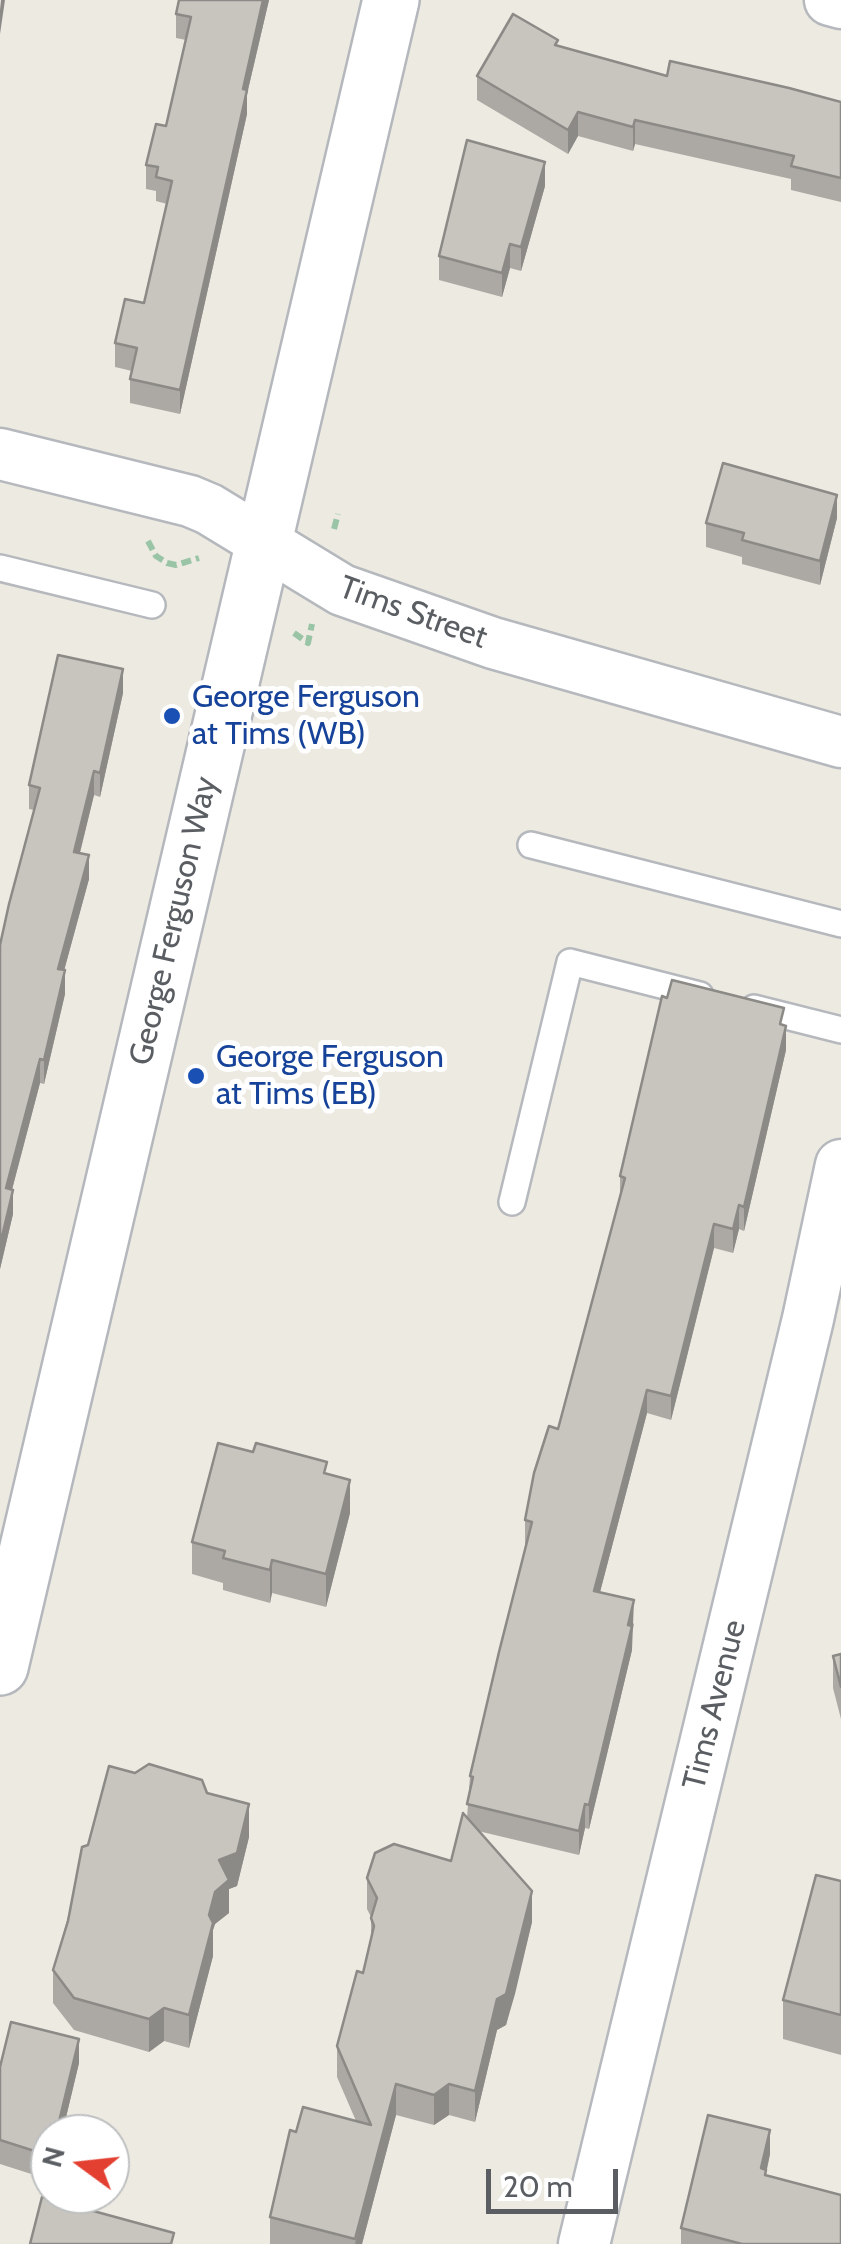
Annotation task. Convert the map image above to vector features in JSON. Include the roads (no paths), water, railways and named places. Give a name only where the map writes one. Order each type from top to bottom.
[{"type":"main road","name":"George Ferguson Way","points":[[0,1668],[390,0]]},
{"type":"street","points":[[830,0],[841,3]]},
{"type":"street","name":"Tims Street","points":[[0,454],[190,500],[342,590],[494,642],[841,742]]},
{"type":"street","name":"Tims Avenue","points":[[584,2244],[808,1319],[841,1165]]},
{"type":"lane","points":[[0,568],[152,605]]},
{"type":"lane","points":[[531,845],[841,924]]},
{"type":"lane","points":[[512,1202],[570,962],[841,1030]]},
{"type":"place","name":"George Ferguson at Tims (WB)","points":[[172,716]]},
{"type":"place","name":"George Ferguson at Tims (EB)","points":[[196,1076]]}]
